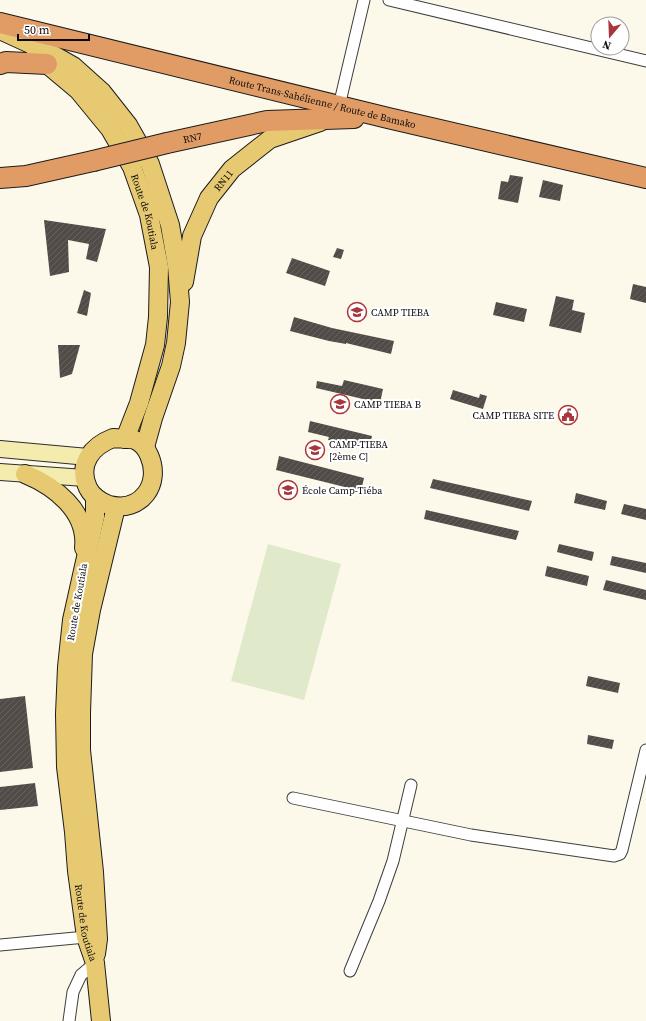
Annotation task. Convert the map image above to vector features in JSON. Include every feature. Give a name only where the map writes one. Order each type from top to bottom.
[{"type":"highway","name":"Route Trans-Sahélienne / Route de Bamako","points":[[0,23],[337,112]]},
{"type":"highway","points":[[0,64],[6,62],[47,64]]},
{"type":"highway","name":"RN7","points":[[0,178],[26,176],[267,121],[337,112],[388,118]]},
{"type":"highway","name":"Route Trans-Sahélienne / Route de Bamako","points":[[388,118],[646,178]]},
{"type":"main road","name":"RN11","points":[[0,30],[50,53],[73,66],[102,92],[128,125],[150,164],[170,225],[177,266],[180,302]]},
{"type":"main road","name":"Route de Koutiala","points":[[0,44],[47,64],[78,90],[110,129],[132,167],[149,215],[159,267],[158,317],[155,345],[138,403],[125,439]]},
{"type":"main road","name":"RN11","points":[[145,447],[153,418],[171,366],[180,302],[192,236],[209,198],[232,169],[270,139],[337,112]]},
{"type":"main road","points":[[85,478],[85,468],[88,457],[94,448],[103,442],[114,438],[135,440],[145,447],[152,460],[154,472],[152,483],[146,494],[138,502],[127,506],[116,506],[104,503],[95,497]]},
{"type":"main road","points":[[25,474],[38,479],[55,490],[69,503],[80,521],[84,544],[78,588]]},
{"type":"main road","name":"Route de Koutiala","points":[[85,478],[95,497],[95,517],[78,588],[66,667],[66,767],[74,832],[76,871],[86,937],[95,963]]},
{"type":"main road","name":"Route de Koutiala","points":[[95,963],[98,939],[94,872],[81,750],[83,654],[91,610],[116,506]]},
{"type":"main road","points":[[95,963],[101,1021]]},
{"type":"street","points":[[337,112],[364,0]]},
{"type":"street","points":[[389,0],[646,62]]},
{"type":"street","points":[[0,449],[88,457]]},
{"type":"street","points":[[0,472],[85,478]]},
{"type":"street","points":[[293,798],[471,835],[614,856],[620,854],[622,850],[646,750]]},
{"type":"street","points":[[350,971],[379,901],[393,861],[411,784]]},
{"type":"street","points":[[0,945],[86,937]]},
{"type":"street","points":[[69,1021],[73,992],[81,975],[95,963]]},
{"type":"green space","points":[[268,544],[341,564],[304,700],[231,681]]},
{"type":"building","points":[[510,175],[523,177],[518,203],[498,199],[501,181],[508,182]]},
{"type":"building","points":[[543,180],[563,185],[560,201],[539,197]]},
{"type":"building","points":[[44,220],[106,229],[97,262],[86,259],[89,244],[68,240],[69,272],[50,276]]},
{"type":"building","points":[[337,248],[344,250],[341,259],[333,257]]},
{"type":"building","points":[[292,258],[330,271],[325,286],[286,273]]},
{"type":"building","points":[[633,284],[646,287],[646,303],[630,299]]},
{"type":"building","points":[[84,290],[91,293],[87,316],[77,313]]},
{"type":"building","points":[[556,296],[574,300],[572,310],[585,313],[581,333],[549,326]]},
{"type":"building","points":[[496,302],[527,309],[524,322],[493,315]]},
{"type":"building","points":[[294,317],[332,328],[394,341],[391,354],[290,331]]},
{"type":"building","points":[[58,345],[80,345],[72,374],[60,378]]},
{"type":"building","points":[[344,380],[383,389],[380,403],[316,388],[317,381],[342,386]]},
{"type":"building","points":[[453,390],[479,398],[480,394],[487,396],[483,409],[450,399]]},
{"type":"building","points":[[310,421],[372,436],[369,449],[328,440],[329,437],[308,432]]},
{"type":"building","points":[[279,456],[364,478],[361,491],[276,470]]},
{"type":"building","points":[[433,479],[532,501],[529,511],[430,488]]},
{"type":"building","points":[[576,493],[607,501],[605,510],[574,503]]},
{"type":"building","points":[[624,504],[646,509],[646,520],[621,514]]},
{"type":"building","points":[[426,510],[519,531],[516,540],[424,519]]},
{"type":"building","points":[[559,544],[594,552],[592,561],[557,552]]},
{"type":"building","points":[[612,556],[646,563],[646,573],[610,565]]},
{"type":"building","points":[[547,566],[589,576],[587,586],[545,576]]},
{"type":"building","points":[[606,580],[646,590],[646,600],[603,590]]},
{"type":"building","points":[[588,676],[620,683],[618,693],[586,686]]},
{"type":"building","points":[[25,696],[33,768],[0,772],[0,699]]},
{"type":"building","points":[[588,735],[614,740],[612,749],[587,744]]},
{"type":"building","points":[[35,783],[38,806],[0,810],[0,787]]},
{"type":"place","name":"CAMP TIEBA","points":[[357,312]]},
{"type":"place","name":"CAMP TIEBA B","points":[[340,404]]},
{"type":"place","name":"CAMP TIEBA SITE","points":[[568,415]]},
{"type":"place","name":"CAMP-TIEBA [2ème C]","points":[[315,450]]},
{"type":"place","name":"École Camp-Tiéba","points":[[288,490]]}]
